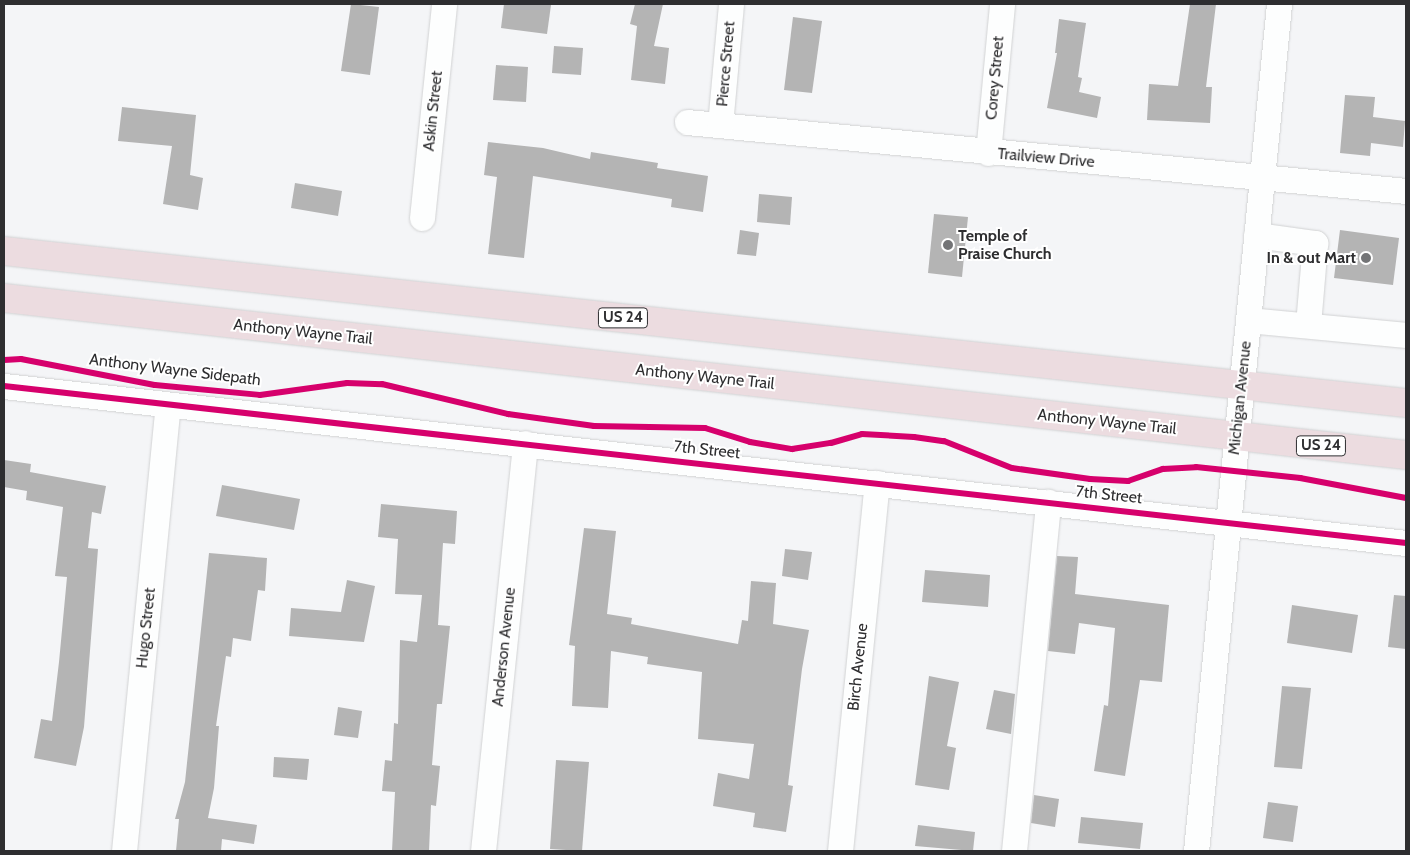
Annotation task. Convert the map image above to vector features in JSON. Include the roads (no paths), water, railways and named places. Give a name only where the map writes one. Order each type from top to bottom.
[{"type":"highway","name":"US 24","points":[[4,251],[1406,404]]},
{"type":"highway","name":"Anthony Wayne Trail","points":[[4,298],[1406,456]]},
{"type":"street","name":"Askin Street","points":[[422,218],[444,4]]},
{"type":"street","name":"Pierce Street","points":[[720,125],[731,4]]},
{"type":"street","name":"Corey Street","points":[[988,153],[1002,4]]},
{"type":"street","name":"Michigan Avenue","points":[[1196,851],[1279,4]]},
{"type":"street","name":"Trailview Drive","points":[[686,122],[988,153],[1262,176],[1406,191]]},
{"type":"street","points":[[1256,235],[1315,242],[1308,325]]},
{"type":"street","points":[[1248,320],[1406,334]]},
{"type":"street","name":"7th Street","points":[[4,386],[1406,543]]},
{"type":"street","name":"Hugo Street","points":[[124,851],[168,405]]},
{"type":"street","name":"Anderson Avenue","points":[[483,851],[525,443]]},
{"type":"street","name":"Birch Avenue","points":[[840,851],[877,483]]},
{"type":"street","points":[[1014,851],[1048,502]]},
{"type":"place","name":"Temple of Praise Church","points":[[948,245]]},
{"type":"place","name":"In & out Mart","points":[[1366,258]]}]
